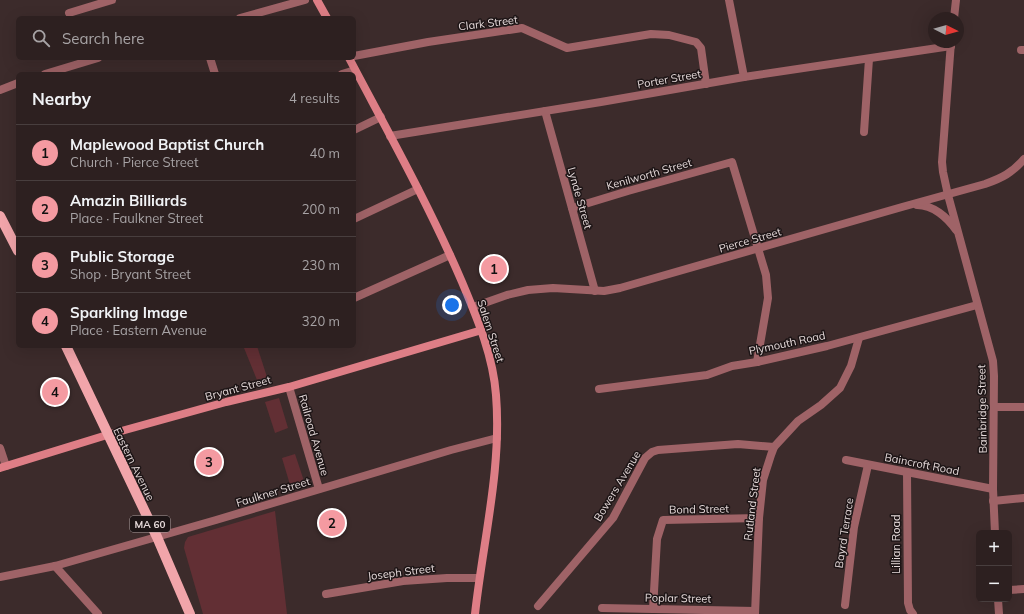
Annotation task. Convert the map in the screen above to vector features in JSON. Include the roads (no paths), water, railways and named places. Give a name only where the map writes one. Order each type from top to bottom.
[{"type":"main road","points":[[318,0],[326,16]]},
{"type":"main road","name":"Salem Street","points":[[350,60],[418,189],[450,254],[473,307],[488,348],[495,383],[497,438],[493,485],[475,614]]},
{"type":"main road","points":[[0,216],[16,247]]},
{"type":"main road","name":"Bryant Street","points":[[3,467],[107,436],[226,402],[289,386],[482,330]]},
{"type":"main road","name":"Eastern Avenue","points":[[67,348],[107,436],[157,537],[190,614]]},
{"type":"street","points":[[69,12],[112,0]]},
{"type":"street","points":[[247,16],[305,0]]},
{"type":"street","points":[[729,0],[744,77]]},
{"type":"street","points":[[955,12],[956,0]]},
{"type":"street","name":"Clark Street","points":[[356,56],[422,43],[522,28],[567,48],[651,34],[669,35],[696,42],[701,48],[706,84]]},
{"type":"street","name":"Porter Street","points":[[390,136],[744,77],[869,59],[929,48]]},
{"type":"street","name":"Bainbridge Street","points":[[951,48],[942,162],[948,195],[993,361],[993,501],[995,530]]},
{"type":"street","points":[[864,132],[869,59]]},
{"type":"street","points":[[52,72],[91,60]]},
{"type":"street","points":[[211,60],[214,72]]},
{"type":"street","points":[[348,72],[355,70]]},
{"type":"street","points":[[0,90],[16,84]]},
{"type":"street","name":"Lynde Street","points":[[545,111],[595,291]]},
{"type":"street","points":[[356,129],[380,117]]},
{"type":"street","name":"Pierce Street","points":[[473,307],[507,295],[528,290],[553,288],[595,291],[620,288],[648,281],[948,195],[1000,178],[1013,171],[1024,159]]},
{"type":"street","name":"Kenilworth Street","points":[[572,208],[628,190],[732,162],[758,249]]},
{"type":"street","points":[[356,218],[418,189]]},
{"type":"street","name":"Bainbridge Street","points":[[902,207],[922,205],[937,212],[952,224],[961,240]]},
{"type":"street","points":[[757,362],[768,298],[766,275],[758,249]]},
{"type":"street","points":[[356,297],[450,254]]},
{"type":"street","name":"Plymouth Road","points":[[599,389],[707,376],[732,366],[757,362],[859,338],[977,305]]},
{"type":"street","name":"Rutland Street","points":[[755,612],[759,518],[763,480],[774,447],[798,421],[821,405],[840,388],[851,366],[859,338]]},
{"type":"street","name":"Railroad Avenue","points":[[289,386],[319,489]]},
{"type":"street","points":[[994,407],[1024,407]]},
{"type":"street","name":"Faulkner Street","points":[[0,577],[55,566],[384,471],[451,450],[497,438]]},
{"type":"street","name":"Bowers Avenue","points":[[538,606],[612,518],[645,458],[650,453],[658,450],[738,444],[774,447]]},
{"type":"street","points":[[0,448],[3,467]]},
{"type":"street","name":"Baincroft Road","points":[[846,460],[993,489]]},
{"type":"street","name":"Bayrd Terrace","points":[[845,605],[854,527],[868,465]]},
{"type":"street","name":"Lillian Road","points":[[907,472],[908,603],[913,614]]},
{"type":"street","points":[[993,501],[1024,498]]},
{"type":"street","name":"Bond Street","points":[[653,609],[656,539],[663,520],[759,518]]},
{"type":"street","points":[[55,566],[98,614]]},
{"type":"street","name":"Joseph Street","points":[[326,594],[403,581],[447,578],[479,578]]},
{"type":"street","points":[[1012,590],[1024,589]]},
{"type":"street","points":[[998,602],[999,614]]},
{"type":"street","name":"Poplar Street","points":[[602,608],[755,612]]},
{"type":"place","name":"Maplewood Baptist Church","points":[[494,269]]},
{"type":"place","name":"Sparkling Image","points":[[55,392]]},
{"type":"place","name":"Public Storage","points":[[209,462]]},
{"type":"place","name":"Amazin Billiards","points":[[332,523]]}]
